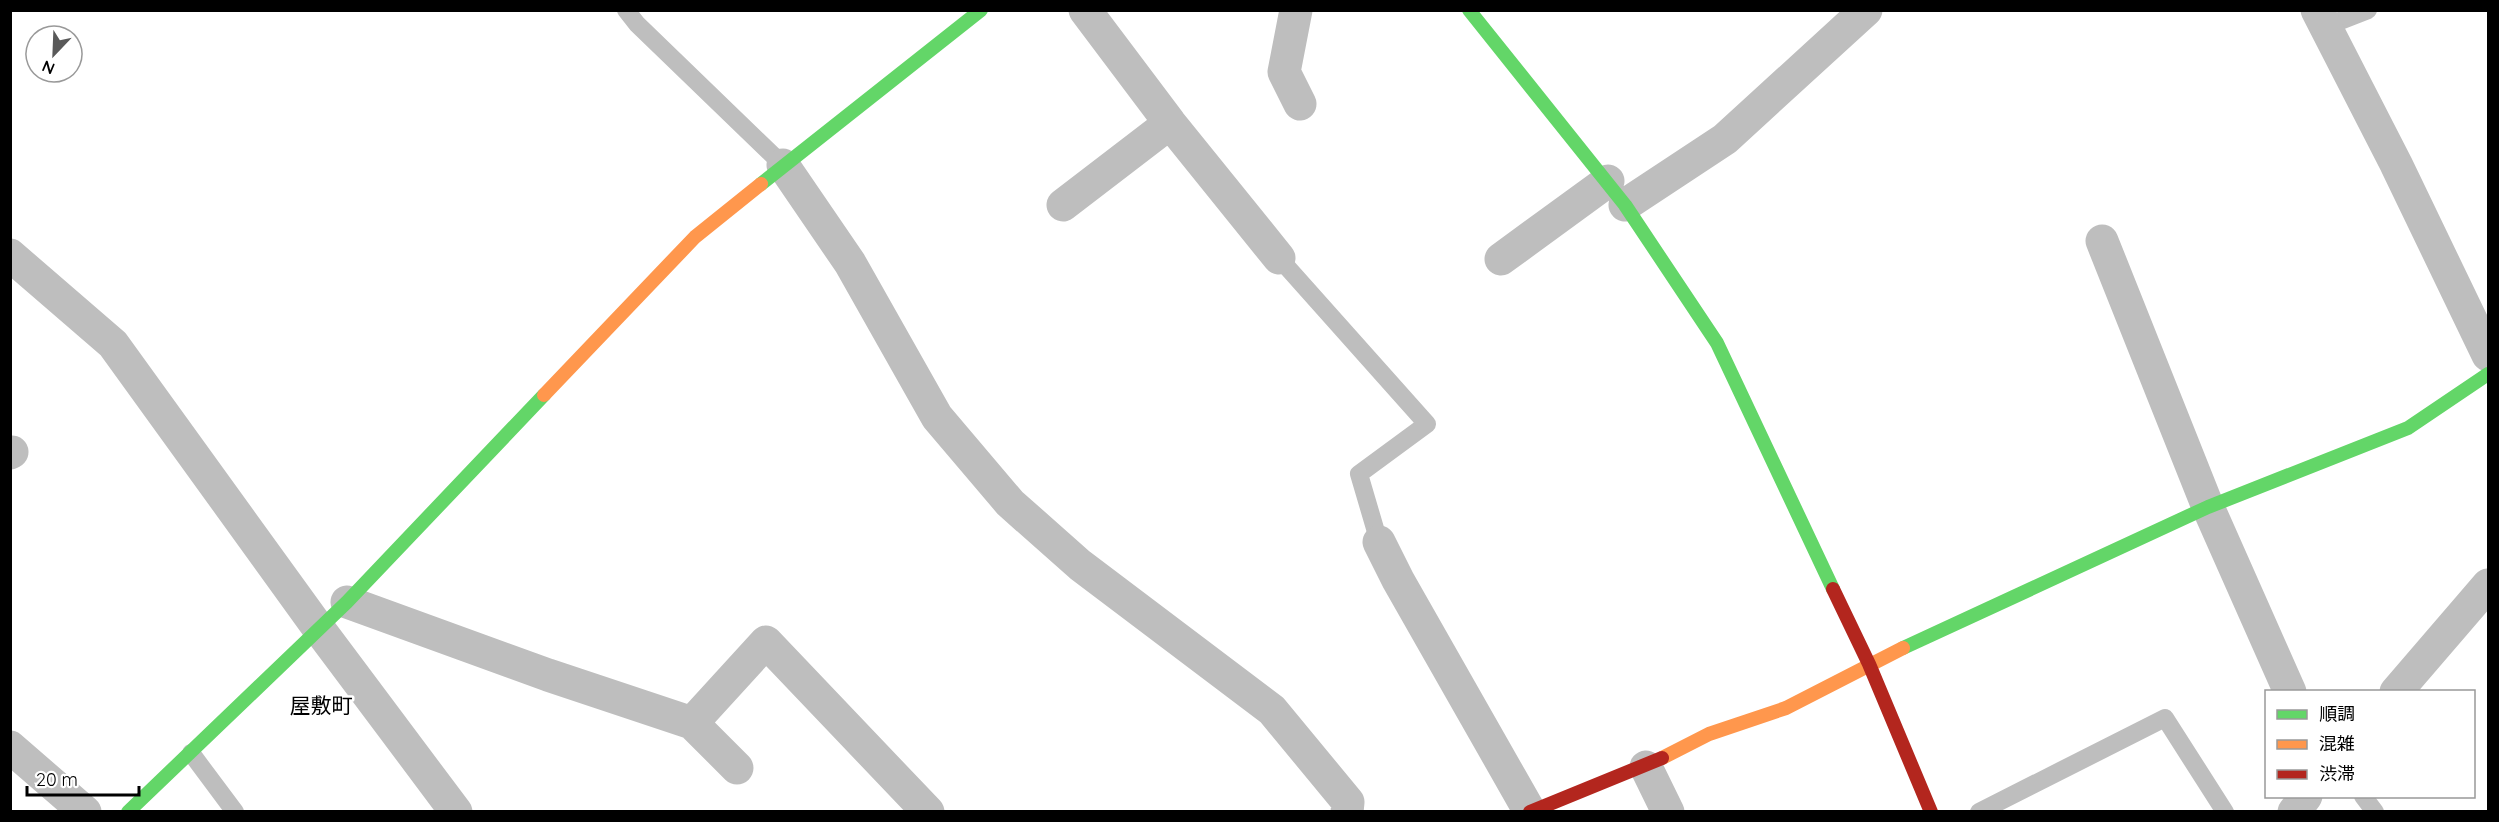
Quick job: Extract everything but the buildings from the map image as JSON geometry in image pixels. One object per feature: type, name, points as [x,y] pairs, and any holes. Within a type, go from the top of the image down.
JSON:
[{"type":"street","points":[[128,812],[347,602],[695,237],[981,10]]},
{"type":"street","points":[[1085,10],[1170,123],[1279,258]]},
{"type":"street","points":[[1296,10],[1284,72],[1300,104]]},
{"type":"street","points":[[1469,10],[1617,193],[1717,343],[1869,664],[1931,812]]},
{"type":"street","points":[[1501,259],[1617,193],[1725,139],[1866,10]]},
{"type":"street","points":[[2322,18],[2488,355]]},
{"type":"street","points":[[1063,205],[1170,123]]},
{"type":"street","points":[[783,165],[850,263],[937,417],[1010,503],[1080,566],[1272,710],[1348,802],[1347,812]]},
{"type":"street","points":[[2102,241],[2208,507],[2289,690]]},
{"type":"street","points":[[10,255],[112,344],[319,629],[456,812]]},
{"type":"street","points":[[1380,542],[1398,580],[1530,812],[1646,767],[1710,734],[1786,708],[1869,664],[2208,507],[2408,428],[2488,374]]},
{"type":"street","points":[[2398,690],[2488,585]]},
{"type":"street","points":[[347,602],[548,675],[692,723],[737,768]]},
{"type":"street","points":[[692,723],[766,642],[928,812]]},
{"type":"street","points":[[10,747],[85,812]]},
{"type":"street","points":[[1646,767],[1668,812]]},
{"type":"street","points":[[2294,812],[2304,798]]},
{"type":"lane","points":[[626,10],[637,24],[783,165]]},
{"type":"lane","points":[[2322,18],[2368,10]]},
{"type":"lane","points":[[1279,258],[1427,424],[1359,474],[1380,542]]},
{"type":"lane","points":[[1979,812],[2165,718],[2225,812]]},
{"type":"lane","points":[[191,753],[235,812]]},
{"type":"lane","points":[[2364,798],[2375,812]]},
{"type":"traffic: fast","points":[[761,184],[981,10]]},
{"type":"traffic: fast","points":[[1469,10],[1625,205],[1717,343],[1833,589]]},
{"type":"traffic: fast","points":[[1903,648],[2208,507],[2408,428],[2488,374]]},
{"type":"traffic: fast","points":[[128,812],[347,602],[544,395]]},
{"type":"traffic: slow","points":[[544,395],[695,237],[761,184]]},
{"type":"traffic: slow","points":[[1662,758],[1709,734],[1786,708],[1903,648]]},
{"type":"traffic: jam","points":[[1833,589],[1869,664],[1931,812]]},
{"type":"traffic: jam","points":[[1530,812],[1662,758]]},
{"type":"district","name":"屋敷町","points":[[321,705]]}]
